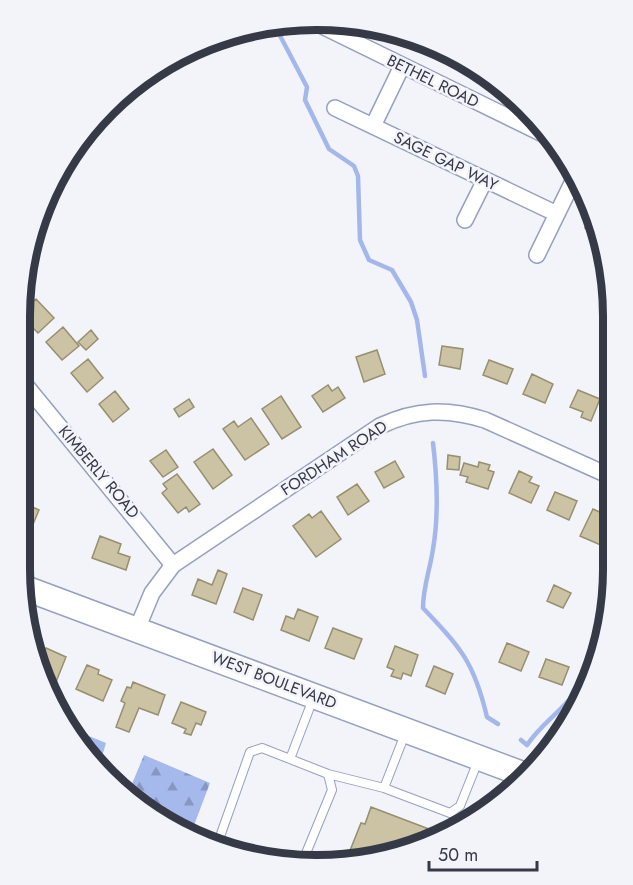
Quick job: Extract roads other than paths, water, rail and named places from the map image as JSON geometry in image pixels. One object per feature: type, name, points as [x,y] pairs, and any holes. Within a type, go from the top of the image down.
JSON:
[{"type":"main road","name":"WEST BOULEVARD","points":[[31,590],[518,772]]},
{"type":"street","name":"BETHEL ROAD","points":[[344,31],[402,66],[533,129]]},
{"type":"street","points":[[373,126],[402,66]]},
{"type":"street","name":"SAGE GAP WAY","points":[[335,108],[557,214]]},
{"type":"street","points":[[465,220],[485,180]]},
{"type":"street","points":[[537,255],[571,185]]},
{"type":"street","name":"KIMBERLY ROAD","points":[[30,391],[173,565]]},
{"type":"street","name":"FORDHAM ROAD","points":[[137,629],[152,593],[173,565],[380,426],[418,412],[448,411],[485,420],[603,473]]},
{"type":"lane","points":[[290,759],[314,695]]},
{"type":"lane","points":[[384,788],[406,730]]},
{"type":"lane","points":[[219,838],[250,752],[262,748],[328,774],[384,788],[450,813],[460,806],[479,757]]},
{"type":"lane","points":[[306,854],[332,790],[328,774]]},
{"type":"waterway","points":[[278,32],[307,87],[305,100],[329,149],[354,166],[358,176],[360,240],[369,260],[392,270],[411,302],[417,320],[425,376]]},
{"type":"waterway","points":[[433,443],[437,509],[435,536],[423,608],[457,646],[477,682],[487,717],[498,724]]},
{"type":"waterway","points":[[521,740],[527,745],[569,700],[576,688]]}]
